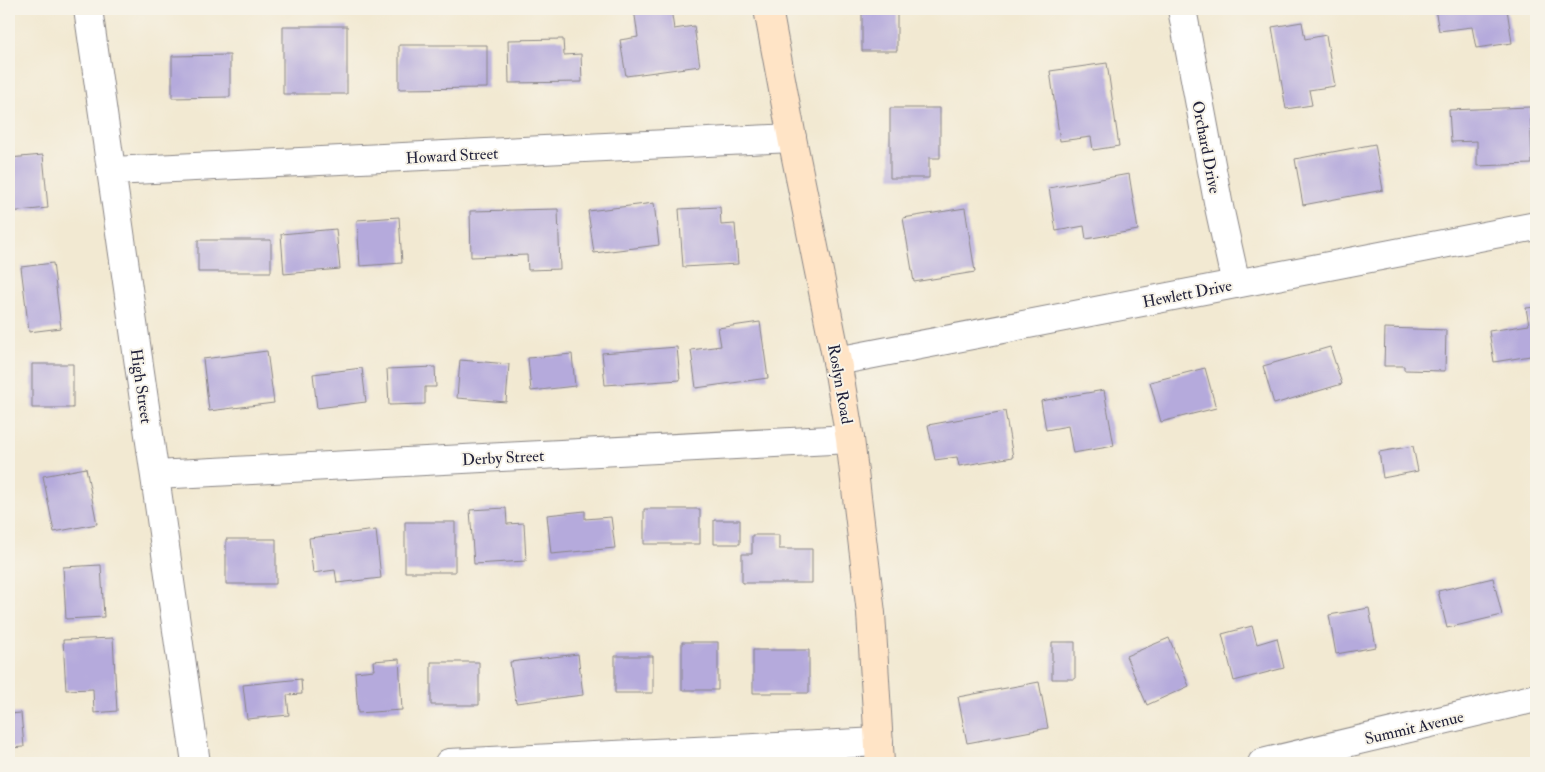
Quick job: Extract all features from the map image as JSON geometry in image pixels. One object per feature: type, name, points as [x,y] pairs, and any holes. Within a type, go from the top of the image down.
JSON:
[{"type":"main road","name":"Roslyn Road","points":[[768,9],[792,138],[838,361],[850,439],[871,613],[880,753]]},
{"type":"street","name":"High Street","points":[[88,9],[196,763]]},
{"type":"street","name":"Orchard Drive","points":[[1182,9],[1218,206],[1236,284]]},
{"type":"street","name":"Howard Street","points":[[112,172],[792,138]]},
{"type":"street","name":"Hewlett Drive","points":[[838,361],[1536,226]]},
{"type":"street","name":"Derby Street","points":[[155,475],[850,439]]},
{"type":"street","name":"Summit Avenue","points":[[1262,763],[1536,698]]},
{"type":"street","points":[[449,763],[880,753]]},
{"type":"building","points":[[634,9],[671,9],[674,29],[694,26],[700,66],[626,76],[620,40],[638,37]]},
{"type":"building","points":[[862,9],[897,9],[897,51],[862,51]]},
{"type":"building","points":[[1435,9],[1507,9],[1512,43],[1476,48],[1472,27],[1439,31]]},
{"type":"building","points":[[1302,22],[1305,39],[1326,35],[1335,86],[1309,90],[1312,105],[1286,109],[1272,27]]},
{"type":"building","points":[[283,26],[347,26],[347,94],[283,94]]},
{"type":"building","points":[[563,39],[564,55],[581,54],[582,82],[509,83],[508,40]]},
{"type":"building","points":[[399,45],[487,45],[487,88],[399,89]]},
{"type":"building","points":[[230,55],[230,97],[172,98],[172,56]]},
{"type":"building","points":[[1107,63],[1119,146],[1093,150],[1091,137],[1060,141],[1050,71]]},
{"type":"building","points":[[1530,107],[1532,164],[1477,166],[1477,141],[1451,142],[1449,110]]},
{"type":"building","points":[[890,108],[940,108],[940,158],[929,158],[929,178],[890,178]]},
{"type":"building","points":[[1375,144],[1383,190],[1303,205],[1295,159]]},
{"type":"building","points":[[43,155],[48,208],[9,212],[9,158]]},
{"type":"building","points":[[1129,174],[1138,230],[1086,239],[1084,226],[1056,231],[1049,188]]},
{"type":"building","points":[[654,203],[659,245],[594,253],[588,211]]},
{"type":"building","points":[[720,207],[721,225],[735,224],[738,264],[683,267],[679,209]]},
{"type":"building","points":[[965,208],[975,272],[914,282],[903,218]]},
{"type":"building","points":[[558,209],[560,269],[528,270],[527,255],[471,257],[470,211]]},
{"type":"building","points":[[399,217],[402,263],[360,266],[357,220]]},
{"type":"building","points":[[336,229],[340,269],[284,274],[281,234]]},
{"type":"building","points":[[198,240],[271,240],[271,272],[198,272]]},
{"type":"building","points":[[53,263],[61,328],[29,332],[21,267]]},
{"type":"building","points":[[1536,307],[1536,355],[1494,362],[1489,331],[1529,325],[1526,308]]},
{"type":"building","points":[[760,322],[768,378],[696,388],[691,350],[721,346],[718,328]]},
{"type":"building","points":[[1385,328],[1446,330],[1445,371],[1404,370],[1404,366],[1384,366]]},
{"type":"building","points":[[677,347],[680,380],[605,385],[602,353]]},
{"type":"building","points":[[1330,347],[1342,384],[1274,404],[1263,366]]},
{"type":"building","points":[[267,351],[274,403],[209,411],[203,359]]},
{"type":"building","points":[[572,354],[575,386],[531,391],[528,358]]},
{"type":"building","points":[[460,360],[509,364],[506,402],[457,398]]},
{"type":"building","points":[[32,364],[73,364],[73,408],[32,408]]},
{"type":"building","points":[[435,367],[436,387],[425,387],[425,404],[389,405],[387,369]]},
{"type":"building","points":[[362,368],[366,402],[317,408],[313,374]]},
{"type":"building","points":[[1205,368],[1216,408],[1161,422],[1150,382]]},
{"type":"building","points":[[1104,390],[1114,446],[1073,453],[1068,426],[1046,430],[1041,401]]},
{"type":"building","points":[[1005,411],[1013,457],[959,466],[957,457],[935,460],[928,425]]},
{"type":"building","points":[[1413,446],[1418,471],[1383,478],[1379,452]]},
{"type":"building","points":[[86,468],[97,524],[54,532],[43,476]]},
{"type":"building","points":[[506,508],[507,524],[524,523],[526,561],[474,564],[470,510]]},
{"type":"building","points":[[644,509],[700,509],[700,544],[644,544]]},
{"type":"building","points":[[585,511],[585,519],[611,517],[615,548],[551,554],[547,515]]},
{"type":"building","points":[[714,520],[740,520],[740,544],[714,544]]},
{"type":"building","points":[[405,522],[455,522],[455,572],[405,572]]},
{"type":"building","points":[[376,530],[381,578],[337,583],[335,570],[313,573],[309,538]]},
{"type":"building","points":[[752,535],[779,535],[779,549],[812,549],[812,583],[742,583],[742,554],[752,554]]},
{"type":"building","points":[[226,539],[276,539],[276,584],[226,584]]},
{"type":"building","points":[[101,565],[104,617],[66,619],[63,567]]},
{"type":"building","points":[[1493,578],[1502,615],[1447,628],[1438,591]]},
{"type":"building","points":[[1369,608],[1376,647],[1336,654],[1329,615]]},
{"type":"building","points":[[1252,626],[1257,644],[1277,638],[1284,668],[1234,681],[1222,634]]},
{"type":"building","points":[[113,638],[117,711],[94,713],[93,689],[66,690],[63,640]]},
{"type":"building","points":[[1169,638],[1189,686],[1147,705],[1126,656]]},
{"type":"building","points":[[682,642],[718,642],[718,690],[682,690]]},
{"type":"building","points":[[1052,642],[1075,642],[1075,679],[1052,679]]},
{"type":"building","points":[[753,650],[809,650],[809,693],[753,693]]},
{"type":"building","points":[[578,654],[583,695],[516,703],[510,662]]},
{"type":"building","points":[[615,656],[653,656],[653,693],[615,693]]},
{"type":"building","points":[[399,659],[402,710],[358,713],[355,672],[374,670],[373,661]]},
{"type":"building","points":[[431,662],[479,662],[479,705],[431,705]]},
{"type":"building","points":[[301,679],[302,694],[287,695],[289,715],[247,719],[243,685]]},
{"type":"building","points":[[1039,682],[1048,728],[967,743],[958,697]]},
{"type":"building","points":[[21,713],[24,747],[9,748],[9,714]]}]
